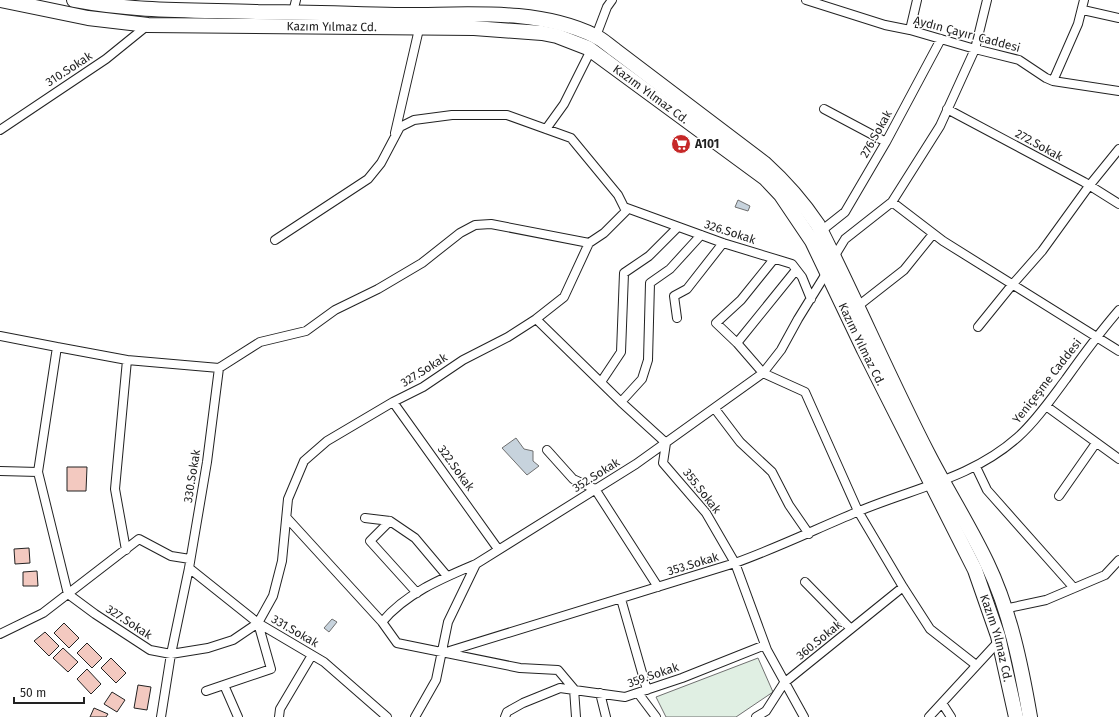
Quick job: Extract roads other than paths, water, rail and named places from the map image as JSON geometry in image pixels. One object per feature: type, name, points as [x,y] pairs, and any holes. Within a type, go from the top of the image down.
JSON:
[{"type":"highway","name":"Kazım Yılmaz Cd.","points":[[2,0],[88,18],[148,24],[279,25],[419,29],[474,28],[542,33],[563,38],[591,50],[765,178],[781,195],[801,222],[937,483],[975,570],[999,641],[1016,717]]},
{"type":"highway","name":"Kazım Yılmaz Cd.","points":[[74,0],[143,10],[295,6],[498,15],[554,21],[596,36],[764,163],[806,206],[821,232],[858,306],[928,455],[937,483],[988,564],[1004,609],[1022,671],[1030,717]]},
{"type":"street","points":[[596,36],[607,7],[612,0]]},
{"type":"street","name":"Aydın Çayırı Caddesi","points":[[806,0],[885,26],[910,30],[1019,60],[1053,81],[1119,91]]},
{"type":"street","points":[[910,30],[918,0]]},
{"type":"street","points":[[834,257],[844,239],[892,202],[940,126],[975,49],[987,0]]},
{"type":"street","points":[[1053,81],[1083,10],[1084,0]]},
{"type":"street","points":[[1083,10],[1119,18]]},
{"type":"street","name":"310.Sokak","points":[[0,130],[106,59],[148,24]]},
{"type":"street","points":[[392,144],[419,29]]},
{"type":"street","name":"276.Sokak","points":[[821,232],[845,212],[886,142],[941,39]]},
{"type":"street","points":[[546,129],[564,104],[591,50]]},
{"type":"street","points":[[824,109],[886,142]]},
{"type":"street","name":"272.Sokak","points":[[947,109],[1089,186],[1119,204]]},
{"type":"street","points":[[0,336],[127,360],[219,368],[260,342],[306,331],[334,310],[378,289],[422,263],[460,233],[475,225],[491,224],[589,243],[604,233],[626,211],[618,195],[571,138],[507,116],[452,115],[414,120],[400,127],[381,163],[368,179],[275,240]]},
{"type":"street","points":[[978,327],[1042,251],[1089,186],[1119,149]]},
{"type":"street","points":[[892,202],[933,234],[1119,351]]},
{"type":"street","name":"326.Sokak","points":[[624,207],[723,243],[792,264],[802,277],[811,299]]},
{"type":"street","points":[[601,382],[621,352],[624,273],[649,256],[678,226]]},
{"type":"street","points":[[858,306],[904,270],[933,234]]},
{"type":"street","points":[[621,402],[642,379],[648,360],[650,283],[670,269],[701,235]]},
{"type":"street","name":"327.Sokak","points":[[68,594],[131,639],[150,650],[171,654],[208,648],[233,640],[258,623],[273,596],[282,561],[288,499],[304,461],[328,441],[393,402],[423,387],[463,360],[508,337],[536,319],[564,297],[589,243]]},
{"type":"street","points":[[677,318],[674,296],[687,289],[723,243]]},
{"type":"street","points":[[774,259],[742,300],[716,323],[737,343],[763,373],[805,392],[858,511],[903,587],[930,629],[976,665]]},
{"type":"street","points":[[737,343],[796,270]]},
{"type":"street","name":"352.Sokak","points":[[415,717],[436,680],[443,653],[448,622],[476,564],[666,443],[763,373],[781,350],[827,272]]},
{"type":"street","name":"Yeniçeşme Caddesi","points":[[937,483],[976,467],[1018,437],[1046,406],[1097,336],[1119,310]]},
{"type":"street","points":[[536,319],[621,402],[666,443]]},
{"type":"street","points":[[57,347],[38,472],[68,594]]},
{"type":"street","points":[[126,550],[115,489],[127,360]]},
{"type":"street","name":"330.Sokak","points":[[161,717],[171,654],[189,568],[207,462],[219,368]]},
{"type":"street","name":"322.Sokak","points":[[393,402],[498,549]]},
{"type":"street","points":[[1046,406],[1119,459]]},
{"type":"street","points":[[715,409],[740,442],[772,472],[790,505],[809,534]]},
{"type":"street","name":"355.Sokak","points":[[666,443],[663,463],[706,513],[735,563],[765,645],[784,683],[804,717]]},
{"type":"street","points":[[1059,496],[1096,443]]},
{"type":"street","points":[[547,450],[573,479],[595,489],[658,587]]},
{"type":"street","points":[[976,467],[987,490],[1074,588]]},
{"type":"street","points":[[0,471],[38,472]]},
{"type":"street","name":"353.Sokak","points":[[443,653],[735,563],[809,534],[858,511],[937,483]]},
{"type":"street","points":[[287,518],[382,622],[397,643],[520,668],[558,670],[574,689],[576,717]]},
{"type":"street","points":[[365,518],[390,521],[415,538],[447,576]]},
{"type":"street","points":[[390,521],[370,541],[417,593]]},
{"type":"street","points":[[0,634],[43,613],[139,539],[171,556],[190,559]]},
{"type":"street","points":[[1004,609],[1046,600],[1105,575],[1119,560]]},
{"type":"street","points":[[382,622],[390,613],[431,583],[476,564]]},
{"type":"street","name":"331.Sokak","points":[[189,568],[258,623],[324,662],[387,717]]},
{"type":"street","points":[[805,582],[852,628]]},
{"type":"street","name":"360.Sokak","points":[[756,717],[766,711],[784,683],[903,587]]},
{"type":"street","points":[[621,599],[647,690]]},
{"type":"street","points":[[206,691],[271,669],[258,623]]},
{"type":"street","points":[[929,717],[999,641]]},
{"type":"street","name":"359.Sokak","points":[[505,717],[507,712],[523,703],[560,688],[625,697],[765,645]]},
{"type":"street","points":[[279,717],[280,709],[312,655]]},
{"type":"street","points":[[224,685],[238,717]]},
{"type":"street","points":[[600,693],[606,717]]},
{"type":"street","points":[[638,693],[656,717]]},
{"type":"street","points":[[942,703],[951,717]]},
{"type":"place","name":"A101","points":[[681,144]]}]
